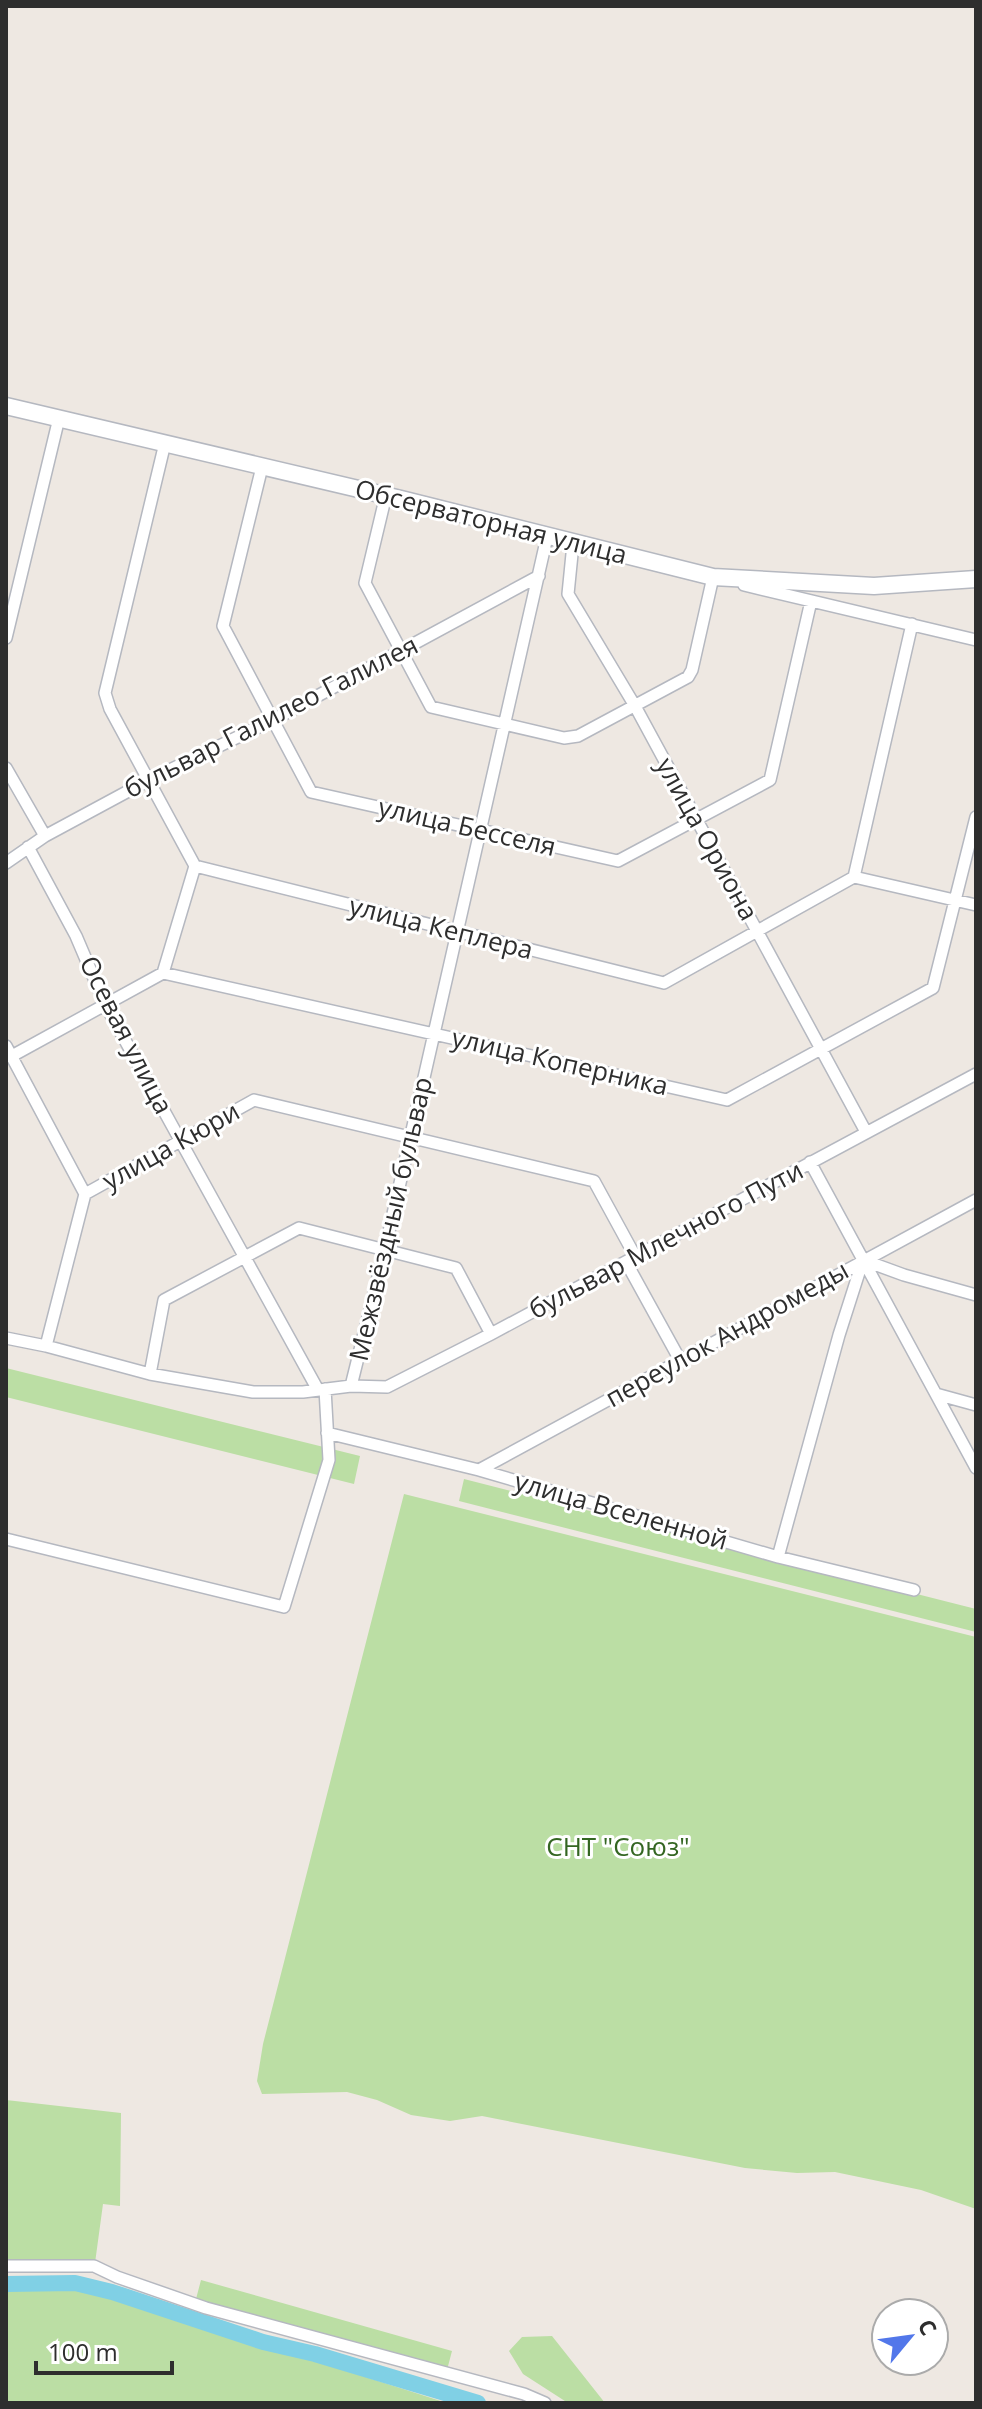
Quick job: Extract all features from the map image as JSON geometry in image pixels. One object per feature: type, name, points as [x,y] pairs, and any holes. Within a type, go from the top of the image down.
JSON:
[{"type":"main road","name":"Обсерваторная улица","points":[[6,406],[386,495],[713,577]]},
{"type":"main road","points":[[713,577],[874,586],[976,579]]},
{"type":"street","points":[[6,638],[59,418]]},
{"type":"street","points":[[46,1346],[85,1194],[8,1051],[163,973],[195,866],[147,781],[105,693],[165,443]]},
{"type":"street","name":"улица Бесселя","points":[[262,467],[223,626],[311,792],[618,861],[770,780],[811,601]]},
{"type":"street","points":[[386,495],[365,583],[431,707],[564,738],[578,736],[682,681],[692,670],[713,577]]},
{"type":"street","name":"Межзвёздный бульвар","points":[[351,1386],[411,1137],[547,537]]},
{"type":"street","name":"улица Ориона","points":[[573,544],[568,594],[635,706],[866,1132]]},
{"type":"street","name":"бульвар Галилео Галилея","points":[[6,863],[45,836],[147,781],[273,720],[539,576]]},
{"type":"street","name":"Обсерваторная улица","points":[[713,577],[976,640]]},
{"type":"street","points":[[912,624],[854,877],[976,905]]},
{"type":"street","points":[[6,768],[45,836]]},
{"type":"street","name":"улица Коперника","points":[[163,973],[727,1100],[933,988],[976,817]]},
{"type":"street","name":"Осевая улица","points":[[28,847],[76,936],[105,1004],[243,1257],[322,1390]]},
{"type":"street","name":"улица Кеплера","points":[[195,866],[664,983],[854,877]]},
{"type":"street","name":"бульвар Млечного Пути","points":[[351,1386],[387,1387],[976,1074]]},
{"type":"street","name":"улица Кюри","points":[[85,1194],[254,1100],[594,1181],[680,1360]]},
{"type":"street","points":[[810,1162],[976,1468]]},
{"type":"street","name":"переулок Андромеды","points":[[479,1470],[976,1200]]},
{"type":"street","points":[[150,1374],[164,1300],[299,1228],[456,1268],[491,1334]]},
{"type":"street","points":[[863,1260],[976,1295]]},
{"type":"street","points":[[778,1557],[839,1335],[863,1260]]},
{"type":"street","points":[[6,1338],[150,1374],[253,1392],[351,1386]]},
{"type":"street","points":[[6,1539],[284,1607],[329,1460],[322,1390]]},
{"type":"street","points":[[936,1394],[976,1405]]},
{"type":"street","name":"улица Вселенной","points":[[327,1433],[479,1470],[778,1557],[914,1590]]},
{"type":"street","points":[[6,2266],[94,2266],[206,2308],[524,2394],[545,2403]]},
{"type":"green space","points":[[6,1368],[360,1456],[354,1484],[6,1397]]},
{"type":"green space","points":[[464,1479],[976,1609],[976,1632],[459,1501]]},
{"type":"green space","name":"СНТ \"Союз\"","points":[[404,1494],[976,1637],[976,2209],[921,2190],[835,2172],[797,2173],[745,2168],[482,2116],[450,2121],[411,2115],[377,2100],[347,2092],[262,2094],[257,2081],[263,2044]]},
{"type":"green space","points":[[6,2100],[121,2113],[120,2206],[103,2204],[95,2263],[72,2260],[6,2261]]},
{"type":"green space","points":[[201,2280],[452,2351],[447,2370],[196,2299]]},
{"type":"green space","points":[[6,2287],[74,2289],[112,2296],[447,2403],[6,2403]]},
{"type":"green space","points":[[552,2336],[605,2403],[568,2403],[523,2374],[509,2351],[522,2337]]},
{"type":"waterway","points":[[6,2284],[75,2283],[112,2292],[263,2342],[315,2354],[478,2403]]}]
